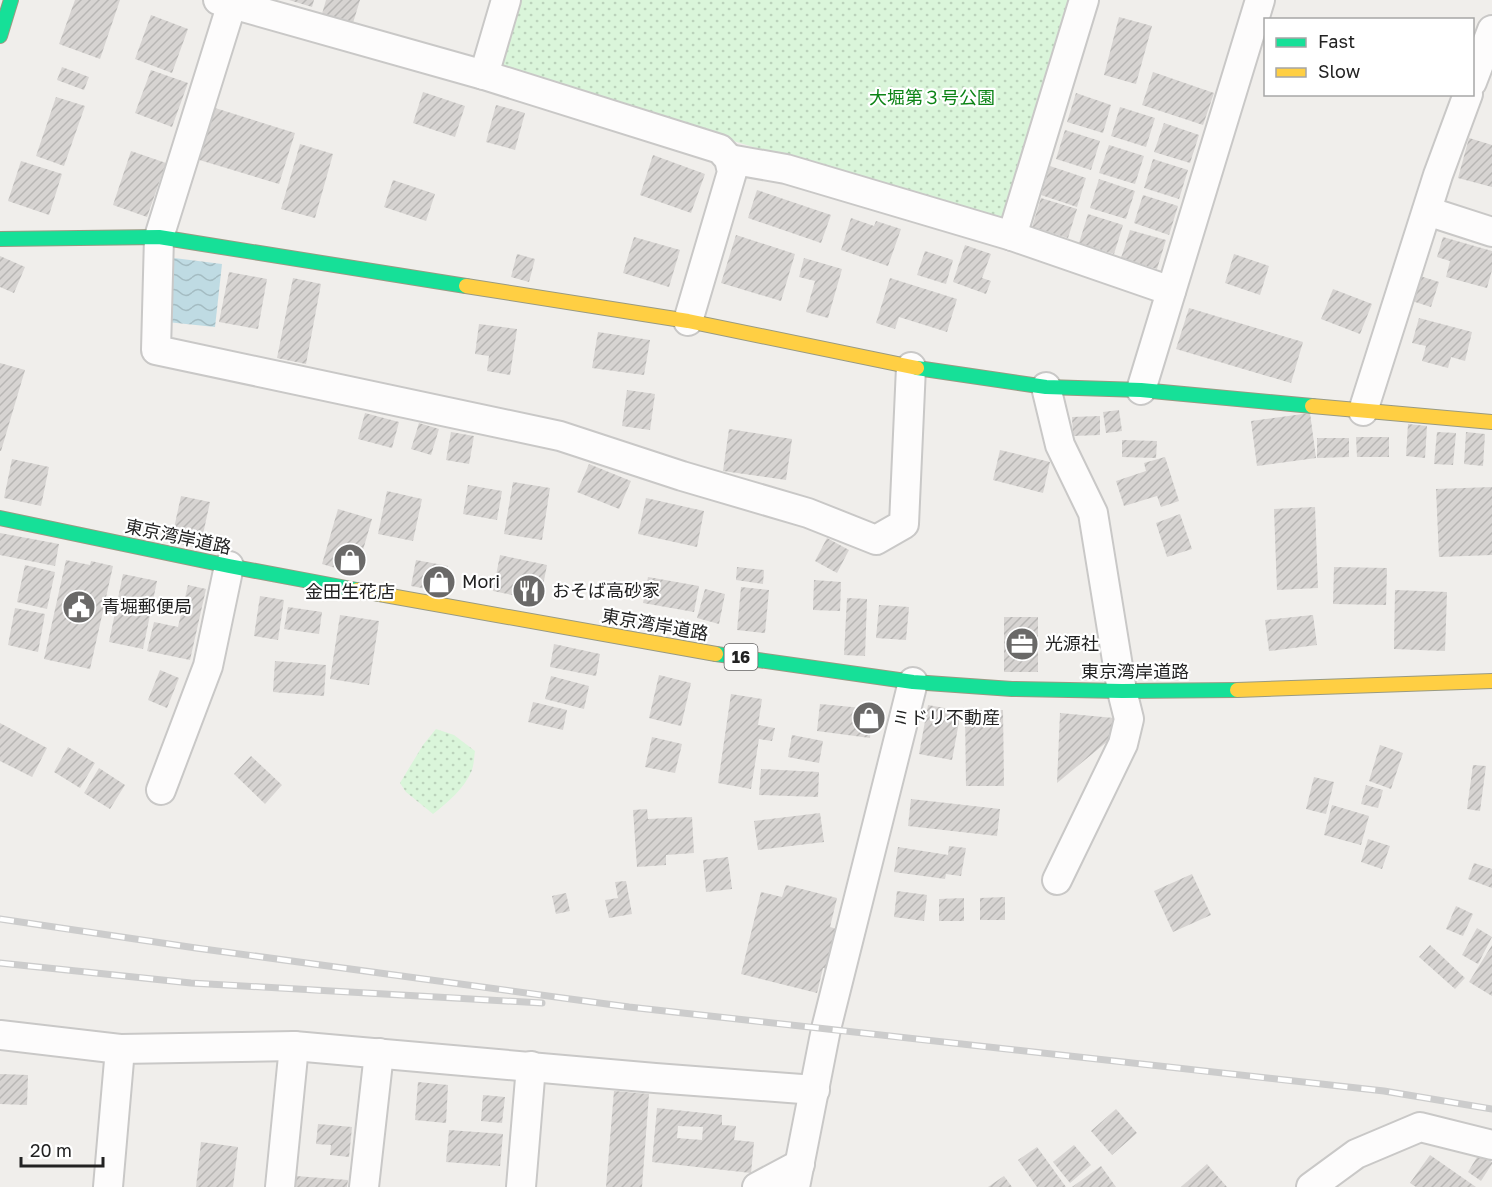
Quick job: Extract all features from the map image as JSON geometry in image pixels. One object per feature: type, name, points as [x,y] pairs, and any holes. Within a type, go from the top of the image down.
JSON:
[{"type":"main road","points":[[0,36],[11,0]]},
{"type":"main road","points":[[0,239],[159,237],[688,321],[911,367],[1046,387],[1141,390],[1492,422]]},
{"type":"main road","name":"東京湾岸道路","points":[[0,518],[229,566],[459,609],[685,649],[913,682],[1012,689],[1122,691],[1271,689],[1492,681]]},
{"type":"street","points":[[484,75],[506,0]]},
{"type":"street","points":[[1012,236],[1084,0]]},
{"type":"street","points":[[1141,390],[1260,0]]},
{"type":"street","points":[[688,321],[732,172],[729,159],[720,149],[484,75],[228,1],[159,237],[156,350],[560,436],[682,476],[808,513],[876,540],[904,524],[911,367]]},
{"type":"street","points":[[1474,79],[1492,30]]},
{"type":"street","points":[[1362,411],[1438,175],[1467,96]]},
{"type":"street","points":[[729,159],[786,169],[1012,236],[1171,291]]},
{"type":"street","points":[[1427,211],[1492,232]]},
{"type":"street","points":[[1046,387],[1060,445],[1093,513],[1122,691],[1129,719],[1123,744],[1057,880]]},
{"type":"street","points":[[161,790],[208,666],[229,566]]},
{"type":"street","points":[[757,1187],[798,1175],[826,1029],[913,682]]},
{"type":"street","points":[[0,1035],[120,1049],[294,1046],[815,1090]]},
{"type":"street","points":[[280,1187],[294,1046]]},
{"type":"street","points":[[108,1187],[120,1049]]},
{"type":"street","points":[[364,1187],[379,1053]]},
{"type":"street","points":[[520,1187],[531,1066]]},
{"type":"street","points":[[1311,1187],[1356,1154],[1420,1126],[1492,1145]]},
{"type":"green space","name":"大堀第３号公園","points":[[517,0],[1068,0],[1001,219],[994,220],[502,71],[497,61]]},
{"type":"green space","points":[[436,729],[454,735],[475,751],[472,770],[465,783],[433,814],[406,792],[400,783],[423,745]]},
{"type":"water","points":[[174,258],[222,264],[215,327],[167,322]]},
{"type":"building","points":[[75,0],[120,0],[100,59],[59,44]]},
{"type":"building","points":[[289,0],[314,0],[312,7]]},
{"type":"building","points":[[326,0],[360,0],[353,23],[322,14]]},
{"type":"building","points":[[151,15],[188,29],[172,73],[135,59]]},
{"type":"building","points":[[1119,17],[1152,26],[1136,84],[1104,75]]},
{"type":"building","points":[[62,67],[89,77],[84,90],[57,80]]},
{"type":"building","points":[[151,70],[188,83],[172,127],[135,113]]},
{"type":"building","points":[[1153,72],[1214,93],[1203,125],[1142,105]]},
{"type":"building","points":[[423,92],[465,106],[455,137],[413,123]]},
{"type":"building","points":[[1076,93],[1111,105],[1103,133],[1067,122]]},
{"type":"building","points":[[56,97],[85,106],[64,166],[36,156]]},
{"type":"building","points":[[496,105],[525,113],[515,150],[486,142]]},
{"type":"building","points":[[212,107],[295,133],[279,184],[196,159]]},
{"type":"building","points":[[1120,107],[1155,118],[1146,147],[1111,136]]},
{"type":"building","points":[[1164,123],[1199,135],[1190,163],[1154,152]]},
{"type":"building","points":[[1065,130],[1100,141],[1091,170],[1056,159]]},
{"type":"building","points":[[1469,138],[1492,145],[1492,187],[1458,178]]},
{"type":"building","points":[[300,144],[333,154],[315,218],[281,209]]},
{"type":"building","points":[[1109,145],[1144,156],[1135,184],[1099,173]]},
{"type":"building","points":[[131,151],[166,163],[147,217],[113,205]]},
{"type":"building","points":[[653,155],[705,174],[691,213],[640,195]]},
{"type":"building","points":[[1153,159],[1188,170],[1179,199],[1144,188]]},
{"type":"building","points":[[21,161],[62,174],[49,215],[8,201]]},
{"type":"building","points":[[1050,166],[1086,178],[1077,207],[1041,195]]},
{"type":"building","points":[[1099,179],[1135,191],[1126,219],[1090,208]]},
{"type":"building","points":[[393,180],[435,194],[426,221],[384,207]]},
{"type":"building","points":[[757,190],[831,215],[821,243],[748,218]]},
{"type":"building","points":[[1143,195],[1178,206],[1169,235],[1134,223]]},
{"type":"building","points":[[1041,198],[1077,209],[1068,238],[1032,227]]},
{"type":"building","points":[[1088,214],[1123,225],[1114,254],[1079,243]]},
{"type":"building","points":[[851,218],[874,226],[876,221],[901,229],[888,266],[841,250]]},
{"type":"building","points":[[1130,230],[1166,240],[1157,269],[1121,258]]},
{"type":"building","points":[[736,235],[795,254],[781,301],[721,283]]},
{"type":"building","points":[[634,237],[680,250],[669,287],[623,273]]},
{"type":"building","points":[[1443,237],[1492,251],[1492,270],[1487,288],[1446,277],[1450,261],[1437,257]]},
{"type":"building","points":[[965,245],[991,254],[982,278],[991,281],[986,294],[953,282]]},
{"type":"building","points":[[925,251],[953,260],[946,284],[917,275]]},
{"type":"building","points":[[517,254],[535,259],[529,282],[511,277]]},
{"type":"building","points":[[1234,254],[1269,266],[1260,295],[1225,283]]},
{"type":"building","points":[[0,256],[25,267],[14,293],[0,287]]},
{"type":"building","points":[[804,258],[842,269],[828,318],[806,312],[815,281],[799,277]]},
{"type":"building","points":[[229,272],[267,279],[258,329],[219,322]]},
{"type":"building","points":[[1420,276],[1439,282],[1431,307],[1412,301]]},
{"type":"building","points":[[293,278],[321,284],[306,364],[277,358]]},
{"type":"building","points":[[890,278],[957,299],[947,332],[899,317],[895,329],[876,323]]},
{"type":"building","points":[[1333,289],[1372,304],[1360,334],[1321,319]]},
{"type":"building","points":[[1189,308],[1303,342],[1291,383],[1176,349]]},
{"type":"building","points":[[1419,318],[1472,332],[1465,361],[1451,357],[1448,368],[1422,361],[1426,346],[1412,343]]},
{"type":"building","points":[[479,324],[517,329],[510,375],[487,371],[489,356],[475,354]]},
{"type":"building","points":[[598,332],[650,340],[644,375],[592,368]]},
{"type":"building","points":[[0,363],[25,370],[1,451],[0,451]]},
{"type":"building","points":[[627,390],[655,394],[650,430],[622,426]]},
{"type":"building","points":[[1119,410],[1122,431],[1106,433],[1103,412]]},
{"type":"building","points":[[365,413],[399,422],[392,448],[358,439]]},
{"type":"building","points":[[1310,413],[1316,458],[1257,466],[1251,421]]},
{"type":"building","points":[[1100,416],[1100,435],[1073,436],[1072,417]]},
{"type":"building","points":[[419,423],[439,429],[431,455],[411,449]]},
{"type":"building","points":[[1408,424],[1427,426],[1425,458],[1406,456]]},
{"type":"building","points":[[729,429],[792,439],[786,480],[723,471]]},
{"type":"building","points":[[451,432],[474,436],[469,464],[446,460]]},
{"type":"building","points":[[1437,432],[1456,433],[1453,465],[1434,464]]},
{"type":"building","points":[[1466,432],[1485,434],[1483,466],[1464,464]]},
{"type":"building","points":[[1356,437],[1389,437],[1389,457],[1357,457]]},
{"type":"building","points":[[1317,438],[1349,438],[1349,457],[1317,458]]},
{"type":"building","points":[[1122,440],[1157,441],[1156,458],[1122,457]]},
{"type":"building","points":[[1000,450],[1050,462],[1043,493],[993,480]]},
{"type":"building","points":[[1165,457],[1179,501],[1161,507],[1157,496],[1124,506],[1116,481],[1146,471],[1144,463]]},
{"type":"building","points":[[12,459],[49,467],[41,506],[4,498]]},
{"type":"building","points":[[589,464],[631,481],[619,509],[577,492]]},
{"type":"building","points":[[513,482],[550,488],[542,540],[504,534]]},
{"type":"building","points":[[468,485],[502,491],[497,520],[463,514]]},
{"type":"building","points":[[1492,487],[1492,555],[1439,557],[1436,489]]},
{"type":"building","points":[[387,491],[422,499],[413,541],[378,534]]},
{"type":"building","points":[[181,496],[210,502],[200,548],[171,542]]},
{"type":"building","points":[[646,498],[704,511],[697,547],[638,534]]},
{"type":"building","points":[[1315,507],[1318,588],[1277,590],[1274,509]]},
{"type":"building","points":[[338,509],[372,519],[356,574],[322,564]]},
{"type":"building","points":[[1180,514],[1192,549],[1167,557],[1156,523]]},
{"type":"building","points":[[0,533],[59,544],[55,566],[0,555]]},
{"type":"building","points":[[827,538],[849,550],[837,573],[815,561]]},
{"type":"building","points":[[500,555],[547,565],[540,601],[493,591]]},
{"type":"building","points":[[66,560],[90,565],[91,561],[113,566],[90,669],[44,659]]},
{"type":"building","points":[[416,560],[448,566],[444,592],[411,586]]},
{"type":"building","points":[[25,565],[55,572],[47,609],[17,602]]},
{"type":"building","points":[[737,567],[764,570],[763,584],[736,580]]},
{"type":"building","points":[[1334,567],[1387,568],[1386,605],[1333,604]]},
{"type":"building","points":[[123,574],[157,581],[143,649],[109,642]]},
{"type":"building","points":[[648,577],[699,586],[694,612],[643,603]]},
{"type":"building","points":[[814,580],[841,582],[840,611],[813,610]]},
{"type":"building","points":[[188,585],[206,589],[190,660],[147,651],[154,622],[178,627]]},
{"type":"building","points":[[741,587],[769,590],[765,633],[737,630]]},
{"type":"building","points":[[705,589],[725,594],[719,624],[697,618]]},
{"type":"building","points":[[1395,590],[1447,592],[1445,651],[1394,649]]},
{"type":"building","points":[[260,596],[284,600],[278,640],[254,636]]},
{"type":"building","points":[[847,598],[867,599],[865,656],[844,655]]},
{"type":"building","points":[[879,605],[909,607],[906,640],[876,638]]},
{"type":"building","points":[[288,607],[322,612],[319,634],[284,629]]},
{"type":"building","points":[[15,608],[45,614],[38,652],[8,645]]},
{"type":"building","points":[[340,615],[379,621],[369,685],[330,679]]},
{"type":"building","points":[[1313,615],[1317,645],[1269,651],[1265,620]]},
{"type":"building","points":[[1004,617],[1038,617],[1038,672],[1004,672]]},
{"type":"building","points":[[554,644],[600,654],[596,676],[550,667]]},
{"type":"building","points":[[275,661],[326,665],[324,696],[273,692]]},
{"type":"building","points":[[160,670],[179,678],[167,708],[148,700]]},
{"type":"building","points":[[659,675],[691,683],[681,726],[649,718]]},
{"type":"building","points":[[551,676],[589,686],[584,709],[545,699]]},
{"type":"building","points":[[731,694],[762,699],[758,725],[775,728],[772,741],[759,739],[751,789],[718,783]]},
{"type":"building","points":[[533,702],[567,710],[563,730],[528,722]]},
{"type":"building","points":[[820,704],[873,709],[870,738],[817,731]]},
{"type":"building","points":[[928,705],[961,711],[952,760],[919,754]]},
{"type":"building","points":[[965,710],[1003,710],[1004,786],[966,786]]},
{"type":"building","points":[[1060,713],[1114,718],[1114,736],[1057,783]]},
{"type":"building","points":[[0,723],[47,748],[32,777],[0,761]]},
{"type":"building","points":[[792,735],[823,741],[819,763],[788,757]]},
{"type":"building","points":[[652,737],[682,744],[675,773],[645,767]]},
{"type":"building","points":[[1380,745],[1403,753],[1391,789],[1369,781]]},
{"type":"building","points":[[68,747],[95,763],[80,788],[54,772]]},
{"type":"building","points":[[251,756],[282,785],[265,804],[234,774]]},
{"type":"building","points":[[1473,765],[1486,766],[1480,811],[1467,809]]},
{"type":"building","points":[[99,768],[125,785],[110,809],[84,793]]},
{"type":"building","points":[[761,769],[819,772],[818,797],[759,795]]},
{"type":"building","points":[[1314,777],[1334,782],[1326,814],[1306,809]]},
{"type":"building","points":[[1366,785],[1383,790],[1378,808],[1361,804]]},
{"type":"building","points":[[911,799],[1000,809],[997,836],[908,826]]},
{"type":"building","points":[[1332,805],[1369,816],[1361,845],[1324,835]]},
{"type":"building","points":[[647,809],[648,819],[692,817],[694,853],[666,855],[666,865],[637,867],[633,810]]},
{"type":"building","points":[[820,813],[824,842],[758,850],[754,821]]},
{"type":"building","points":[[1368,839],[1390,846],[1382,869],[1361,862]]},
{"type":"building","points":[[949,846],[966,848],[961,876],[946,874],[945,879],[894,872],[898,847],[948,855]]},
{"type":"building","points":[[728,857],[732,889],[706,892],[703,860]]},
{"type":"building","points":[[1474,863],[1492,869],[1492,888],[1468,879]]},
{"type":"building","points":[[1192,874],[1211,915],[1173,932],[1154,891]]},
{"type":"building","points":[[626,881],[632,914],[609,918],[605,900],[618,898],[615,882]]},
{"type":"building","points":[[786,885],[837,898],[830,927],[837,929],[827,969],[823,968],[817,993],[741,974],[761,892],[782,897]]},
{"type":"building","points":[[897,891],[927,895],[924,921],[894,917]]},
{"type":"building","points":[[566,893],[570,911],[556,914],[552,896]]},
{"type":"building","points":[[1005,897],[1005,920],[980,920],[980,898]]},
{"type":"building","points":[[964,898],[964,921],[939,921],[939,899]]},
{"type":"building","points":[[1456,906],[1473,914],[1463,936],[1446,929]]},
{"type":"building","points":[[1477,928],[1492,937],[1478,964],[1462,955]]},
{"type":"building","points":[[1430,945],[1465,978],[1455,989],[1419,957]]},
{"type":"building","points":[[1492,945],[1492,996],[1469,982]]},
{"type":"building","points":[[0,1074],[28,1075],[27,1105],[0,1104]]},
{"type":"building","points":[[418,1082],[448,1085],[446,1123],[415,1120]]},
{"type":"building","points":[[614,1091],[649,1094],[642,1187],[606,1187]]},
{"type":"building","points":[[483,1095],[505,1097],[502,1123],[481,1121]]},
{"type":"building","points":[[657,1108],[722,1115],[722,1125],[736,1126],[734,1140],[754,1142],[751,1173],[652,1162]],"holes":[[[678,1126],[703,1127],[702,1140],[677,1138]]]},
{"type":"building","points":[[1116,1109],[1137,1133],[1112,1155],[1091,1131]]},
{"type":"building","points":[[318,1124],[352,1127],[349,1157],[330,1155],[331,1145],[316,1144]]},
{"type":"building","points":[[449,1130],[503,1134],[500,1166],[446,1162]]},
{"type":"building","points":[[201,1142],[238,1147],[233,1187],[196,1187]]},
{"type":"building","points":[[1074,1145],[1091,1165],[1070,1183],[1053,1162]]},
{"type":"building","points":[[1037,1147],[1066,1187],[1037,1187],[1018,1160]]},
{"type":"building","points":[[1479,1154],[1492,1162],[1481,1181],[1468,1172]]},
{"type":"building","points":[[1430,1155],[1476,1187],[1416,1187],[1410,1183]]},
{"type":"building","points":[[1207,1164],[1227,1187],[1181,1187]]},
{"type":"building","points":[[1101,1166],[1116,1187],[1072,1187]]},
{"type":"building","points":[[296,1176],[348,1180],[347,1187],[295,1187]]},
{"type":"building","points":[[1004,1176],[1012,1187],[988,1187]]},
{"type":"railway","points":[[0,919],[629,1007],[1384,1091],[1492,1109]]},
{"type":"railway","points":[[0,963],[191,983],[542,1003]]},
{"type":"traffic: fast","points":[[0,36],[11,0]]},
{"type":"traffic: fast","points":[[0,239],[159,237],[466,286]]},
{"type":"traffic: fast","points":[[917,368],[1046,387],[1141,390],[1312,406]]},
{"type":"traffic: fast","points":[[0,518],[357,590]]},
{"type":"traffic: fast","points":[[716,654],[913,682],[1012,689],[1237,690]]},
{"type":"traffic: slow","points":[[466,286],[688,321],[917,368]]},
{"type":"traffic: slow","points":[[1312,406],[1492,422]]},
{"type":"traffic: slow","points":[[357,590],[716,654]]},
{"type":"traffic: slow","points":[[1237,690],[1492,681]]},
{"type":"place","name":"金田生花店","points":[[350,560]]},
{"type":"place","name":"Mori","points":[[439,582]]},
{"type":"place","name":"おそば高砂家","points":[[529,591]]},
{"type":"place","name":"青堀郵便局","points":[[79,607]]},
{"type":"place","name":"光源社","points":[[1022,644]]},
{"type":"place","name":"ミドリ不動産","points":[[869,718]]}]
